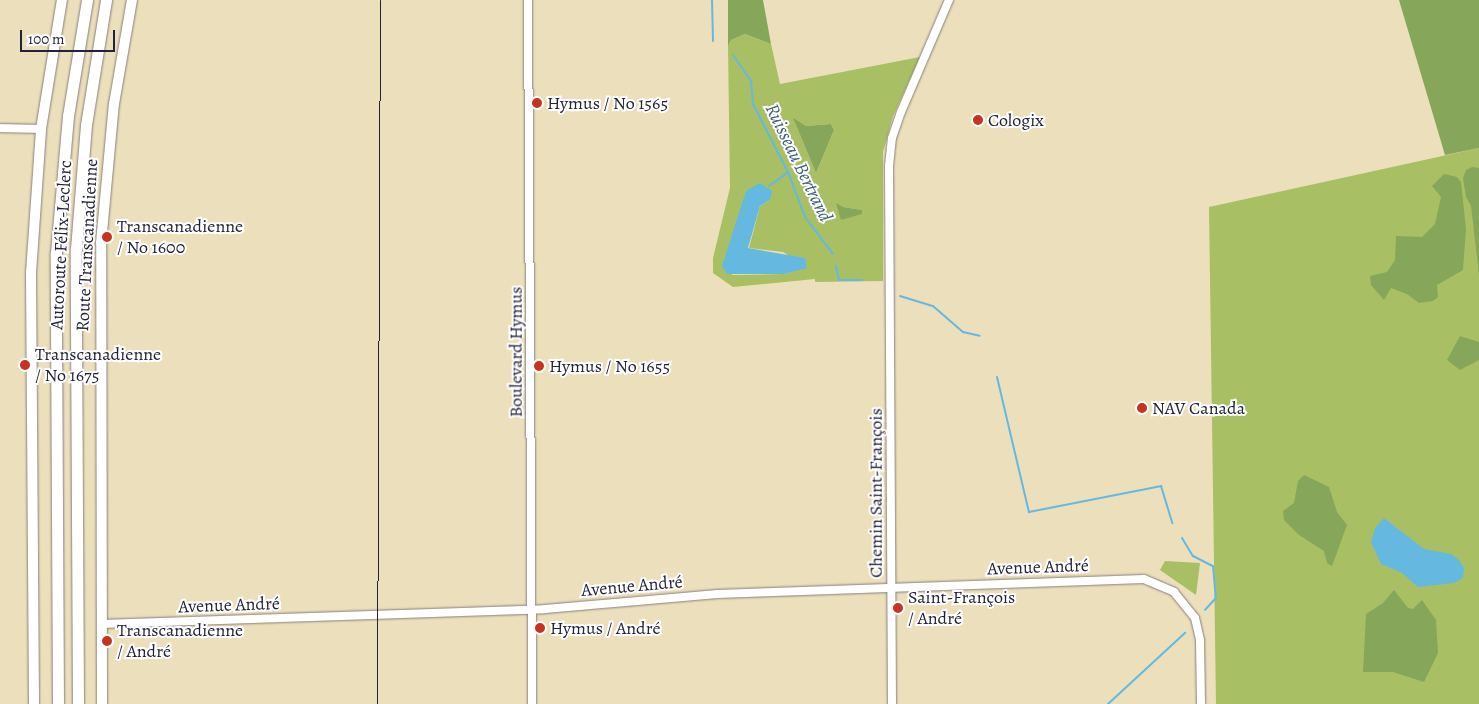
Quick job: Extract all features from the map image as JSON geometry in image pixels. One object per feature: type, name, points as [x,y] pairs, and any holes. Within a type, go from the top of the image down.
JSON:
[{"type":"highway","name":"Autoroute Félix-Leclerc","points":[[58,704],[56,253],[68,116],[87,0]]},
{"type":"highway","name":"Autoroute Félix-Leclerc","points":[[78,704],[76,254],[84,141],[103,19],[108,0]]},
{"type":"main road","points":[[34,704],[30,298],[41,129],[62,0]]},
{"type":"main road","name":"Route Transcanadienne","points":[[102,704],[101,243],[114,104],[132,0]]},
{"type":"street","name":"Boulevard Hymus","points":[[528,0],[532,704]]},
{"type":"street","name":"Chemin Saint-François","points":[[892,704],[889,166],[892,138],[949,0]]},
{"type":"street","points":[[0,128],[41,129]]},
{"type":"street","name":"Avenue André","points":[[101,624],[532,609],[717,594],[1133,579],[1165,586],[1186,603],[1198,626],[1201,704]]},
{"type":"green space","points":[[728,0],[763,0],[771,44],[745,34],[731,40],[728,46]]},
{"type":"green space","points":[[1399,0],[1479,0],[1479,148],[1445,155]]},
{"type":"green space","points":[[745,34],[771,44],[780,84],[920,57],[893,116],[883,152],[883,281],[815,282],[815,279],[733,287],[713,273],[713,258],[730,188],[728,46],[731,40]],"holes":[[[794,120],[806,126],[831,124],[834,130],[816,173]],[[760,183],[770,200],[760,206],[749,248],[783,252],[807,267],[784,274],[732,275]],[[843,207],[862,210],[841,220]]]},
{"type":"green space","points":[[793,118],[806,126],[831,124],[834,130],[816,173]]},
{"type":"green space","points":[[1479,148],[1479,704],[1216,704],[1209,207]]},
{"type":"green space","points":[[1472,167],[1479,168],[1479,274],[1471,206],[1466,197],[1463,178],[1466,170]]},
{"type":"green space","points":[[1444,174],[1457,177],[1461,182],[1466,229],[1463,270],[1437,285],[1438,297],[1433,301],[1419,303],[1407,294],[1391,288],[1384,300],[1371,285],[1370,276],[1387,272],[1395,260],[1396,236],[1422,237],[1435,224],[1441,197],[1432,186]]},
{"type":"green space","points":[[836,203],[843,207],[862,210],[862,214],[841,220]]},
{"type":"green space","points":[[1460,336],[1479,342],[1479,360],[1460,370],[1447,360]]},
{"type":"green space","points":[[1304,475],[1329,487],[1337,512],[1347,525],[1332,566],[1327,563],[1324,551],[1299,535],[1284,520],[1283,511],[1294,503],[1298,481]]},
{"type":"green space","points":[[1165,561],[1200,563],[1196,595],[1160,570]]},
{"type":"green space","points":[[1394,590],[1408,608],[1413,609],[1422,600],[1436,620],[1438,653],[1424,682],[1393,672],[1363,672],[1366,614],[1383,603]]},
{"type":"water","points":[[760,183],[772,191],[770,200],[760,206],[748,248],[805,258],[807,268],[784,274],[727,274],[722,266],[746,191]]},
{"type":"water","points":[[1384,518],[1424,549],[1451,554],[1458,559],[1464,568],[1463,578],[1454,583],[1418,587],[1402,573],[1381,564],[1371,542],[1375,528]]},
{"type":"waterway","name":"Ruisseau Bertrand","points":[[712,0],[713,41]]},
{"type":"waterway","name":"Ruisseau Bertrand","points":[[733,55],[751,81],[753,104],[788,172],[805,217],[833,254]]},
{"type":"waterway","points":[[769,186],[787,173]]},
{"type":"waterway","name":"Ruisseau Bertrand","points":[[836,266],[839,280],[862,280]]},
{"type":"waterway","name":"Ruisseau Bertrand","points":[[900,296],[933,306],[963,332],[980,336]]},
{"type":"waterway","name":"Ruisseau Bertrand","points":[[997,377],[1029,512],[1161,486],[1172,523]]},
{"type":"waterway","name":"Ruisseau Bertrand","points":[[1182,538],[1193,556],[1213,566],[1216,598],[1205,610]]},
{"type":"waterway","name":"Ruisseau Bertrand","points":[[1108,704],[1185,633]]},
{"type":"tram line","points":[[377,704],[380,0]]},
{"type":"place","name":"Hymus / No 1565","points":[[537,103]]},
{"type":"place","name":"Cologix","points":[[978,120]]},
{"type":"place","name":"Transcanadienne / No 1600","points":[[107,237]]},
{"type":"place","name":"Transcanadienne / No 1675","points":[[25,365]]},
{"type":"place","name":"Hymus / No 1655","points":[[539,366]]},
{"type":"place","name":"NAV Canada","points":[[1142,408]]},
{"type":"place","name":"Saint-François / André","points":[[898,608]]},
{"type":"place","name":"Hymus / André","points":[[540,628]]},
{"type":"place","name":"Transcanadienne / André","points":[[107,641]]}]
